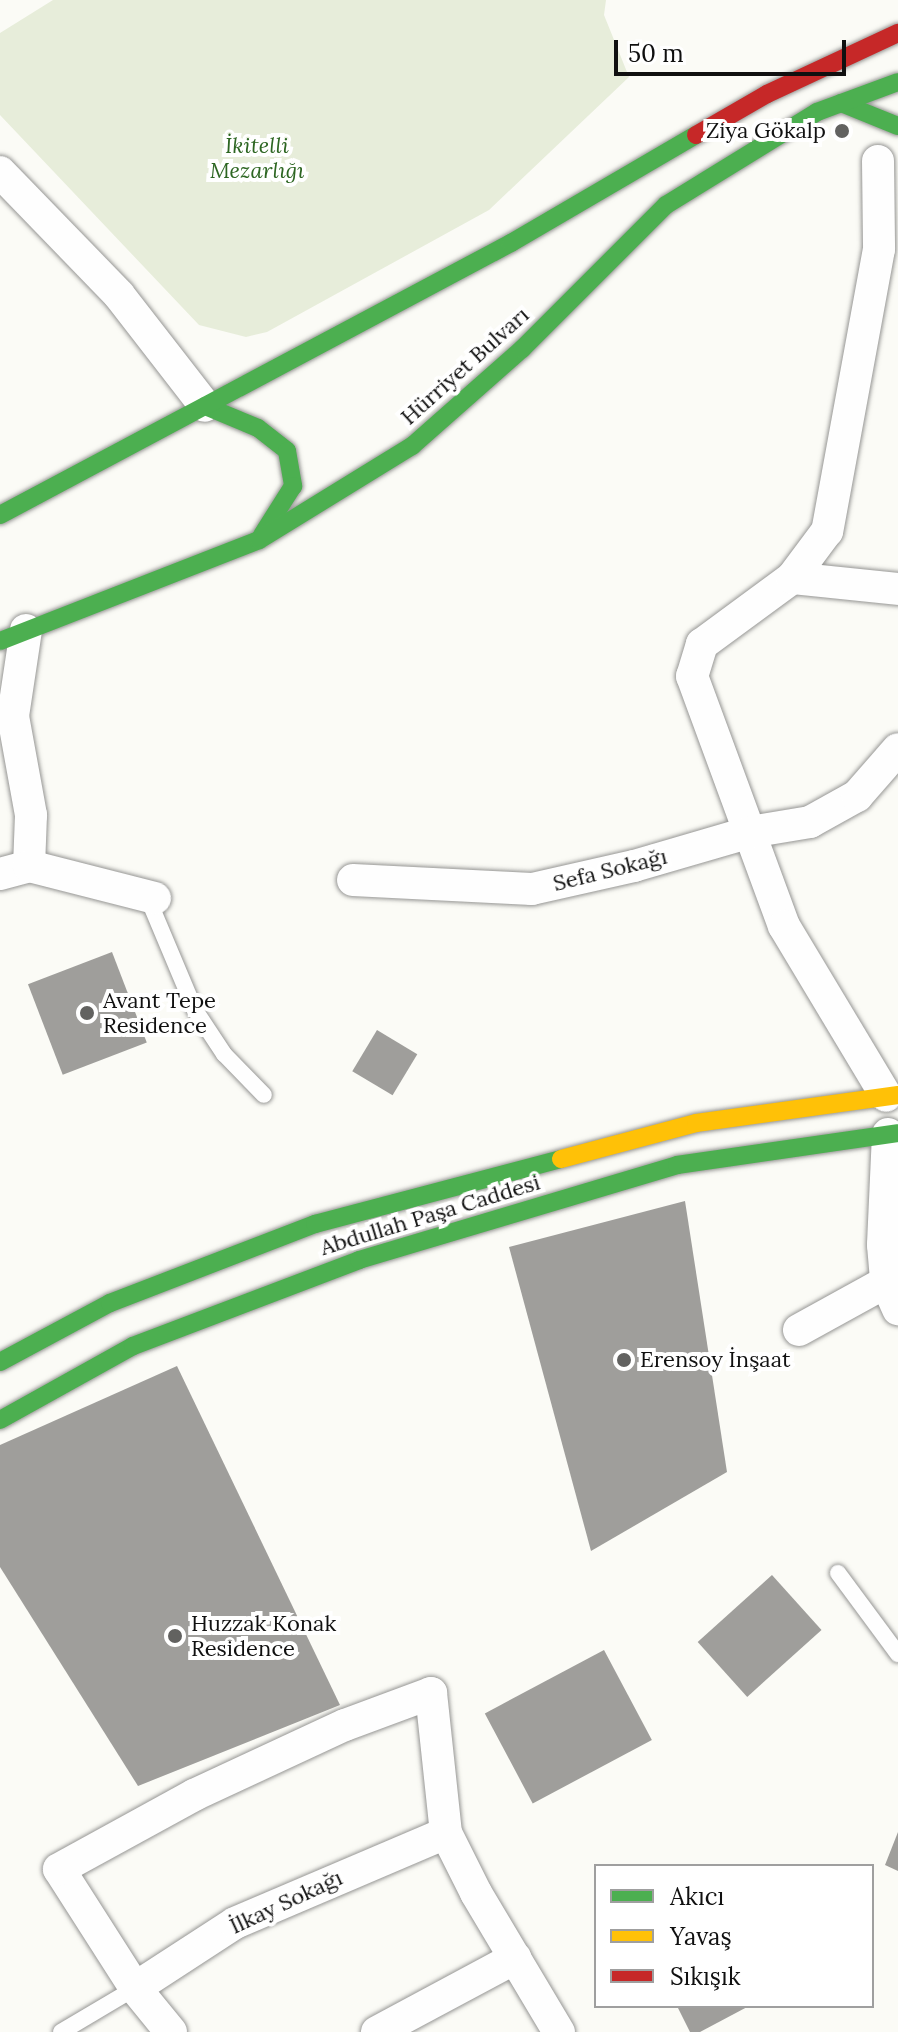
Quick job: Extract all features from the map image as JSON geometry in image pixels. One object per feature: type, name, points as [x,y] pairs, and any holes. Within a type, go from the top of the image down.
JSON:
[{"type":"main road","points":[[0,515],[511,243],[767,94],[898,33]]},
{"type":"main road","name":"Hürriyet Bulvarı","points":[[9,630],[259,540],[412,446],[522,349],[666,205],[817,112],[898,82]]},
{"type":"main road","points":[[841,103],[898,126]]},
{"type":"main road","points":[[205,406],[258,428],[287,451],[293,486],[259,540]]},
{"type":"main road","name":"Abdullah Paşa Caddesi","points":[[0,1362],[110,1303],[315,1224],[696,1123],[892,1095]]},
{"type":"main road","name":"Abdullah Paşa Caddesi","points":[[0,1420],[133,1346],[359,1260],[677,1165],[893,1133]]},
{"type":"street","points":[[878,161],[879,249],[827,531],[792,578],[702,644],[692,676],[784,926],[892,1095]]},
{"type":"street","points":[[0,172],[119,295],[205,406]]},
{"type":"street","points":[[792,578],[898,589]]},
{"type":"street","points":[[9,630],[13,716],[31,815],[14,870],[151,897]]},
{"type":"street","name":"Sefa Sokağı","points":[[353,880],[532,889],[750,832],[810,822],[857,796],[898,749]]},
{"type":"street","points":[[799,1330],[892,1296],[893,1133]]},
{"type":"street","points":[[171,2032],[135,1988],[59,1869],[194,1795],[345,1725],[431,1693],[446,1833],[559,2032]]},
{"type":"street","name":"İlkay Sokağı","points":[[135,1988],[235,1923],[446,1833]]},
{"type":"street","points":[[377,2032],[515,1958]]},
{"type":"lane","points":[[151,897],[195,1010],[224,1054],[264,1095]]},
{"type":"lane","points":[[838,1573],[898,1654]]},
{"type":"lane","points":[[61,2032],[135,1988]]},
{"type":"green space","name":"İkitelli Mezarlığı","points":[[53,0],[606,0],[604,15],[629,77],[489,210],[267,332],[246,337],[199,325],[0,115],[0,33]]},
{"type":"building","name":"Avant Tepe Residence","points":[[112,952],[147,1043],[63,1075],[28,984]]},
{"type":"building","points":[[377,1030],[417,1054],[393,1095],[352,1071]]},
{"type":"building","name":"Erensoy İnşaat","points":[[685,1201],[727,1472],[591,1551],[509,1247]]},
{"type":"building","name":"Huzzak Konak Residence","points":[[177,1366],[340,1705],[138,1786],[0,1567],[0,1445]]},
{"type":"building","points":[[772,1575],[822,1630],[747,1697],[698,1642]]},
{"type":"building","points":[[604,1650],[652,1740],[533,1803],[485,1713]]},
{"type":"building","points":[[898,1832],[898,1871],[885,1865]]},
{"type":"building","points":[[678,2008],[745,2008],[700,2032],[690,2032]]},
{"type":"traffic: fast","points":[[0,641],[259,540],[412,446],[522,349],[666,205],[817,112],[898,82]]},
{"type":"traffic: fast","points":[[841,103],[898,126]]},
{"type":"traffic: fast","points":[[0,515],[511,243],[696,135]]},
{"type":"traffic: fast","points":[[205,406],[258,428],[287,451],[293,486],[262,535]]},
{"type":"traffic: fast","points":[[0,1420],[133,1346],[359,1260],[677,1165],[898,1133]]},
{"type":"traffic: fast","points":[[0,1362],[110,1303],[315,1224],[561,1159]]},
{"type":"traffic: slow","points":[[561,1159],[696,1123],[898,1095]]},
{"type":"traffic: jam","points":[[696,135],[767,94],[898,33]]},
{"type":"place","name":"Ziya Gökalp","points":[[842,131]]},
{"type":"place","name":"Avant Tepe Residence","points":[[87,1013]]},
{"type":"place","name":"Erensoy İnşaat","points":[[624,1360]]},
{"type":"place","name":"Huzzak Konak Residence","points":[[175,1636]]}]
